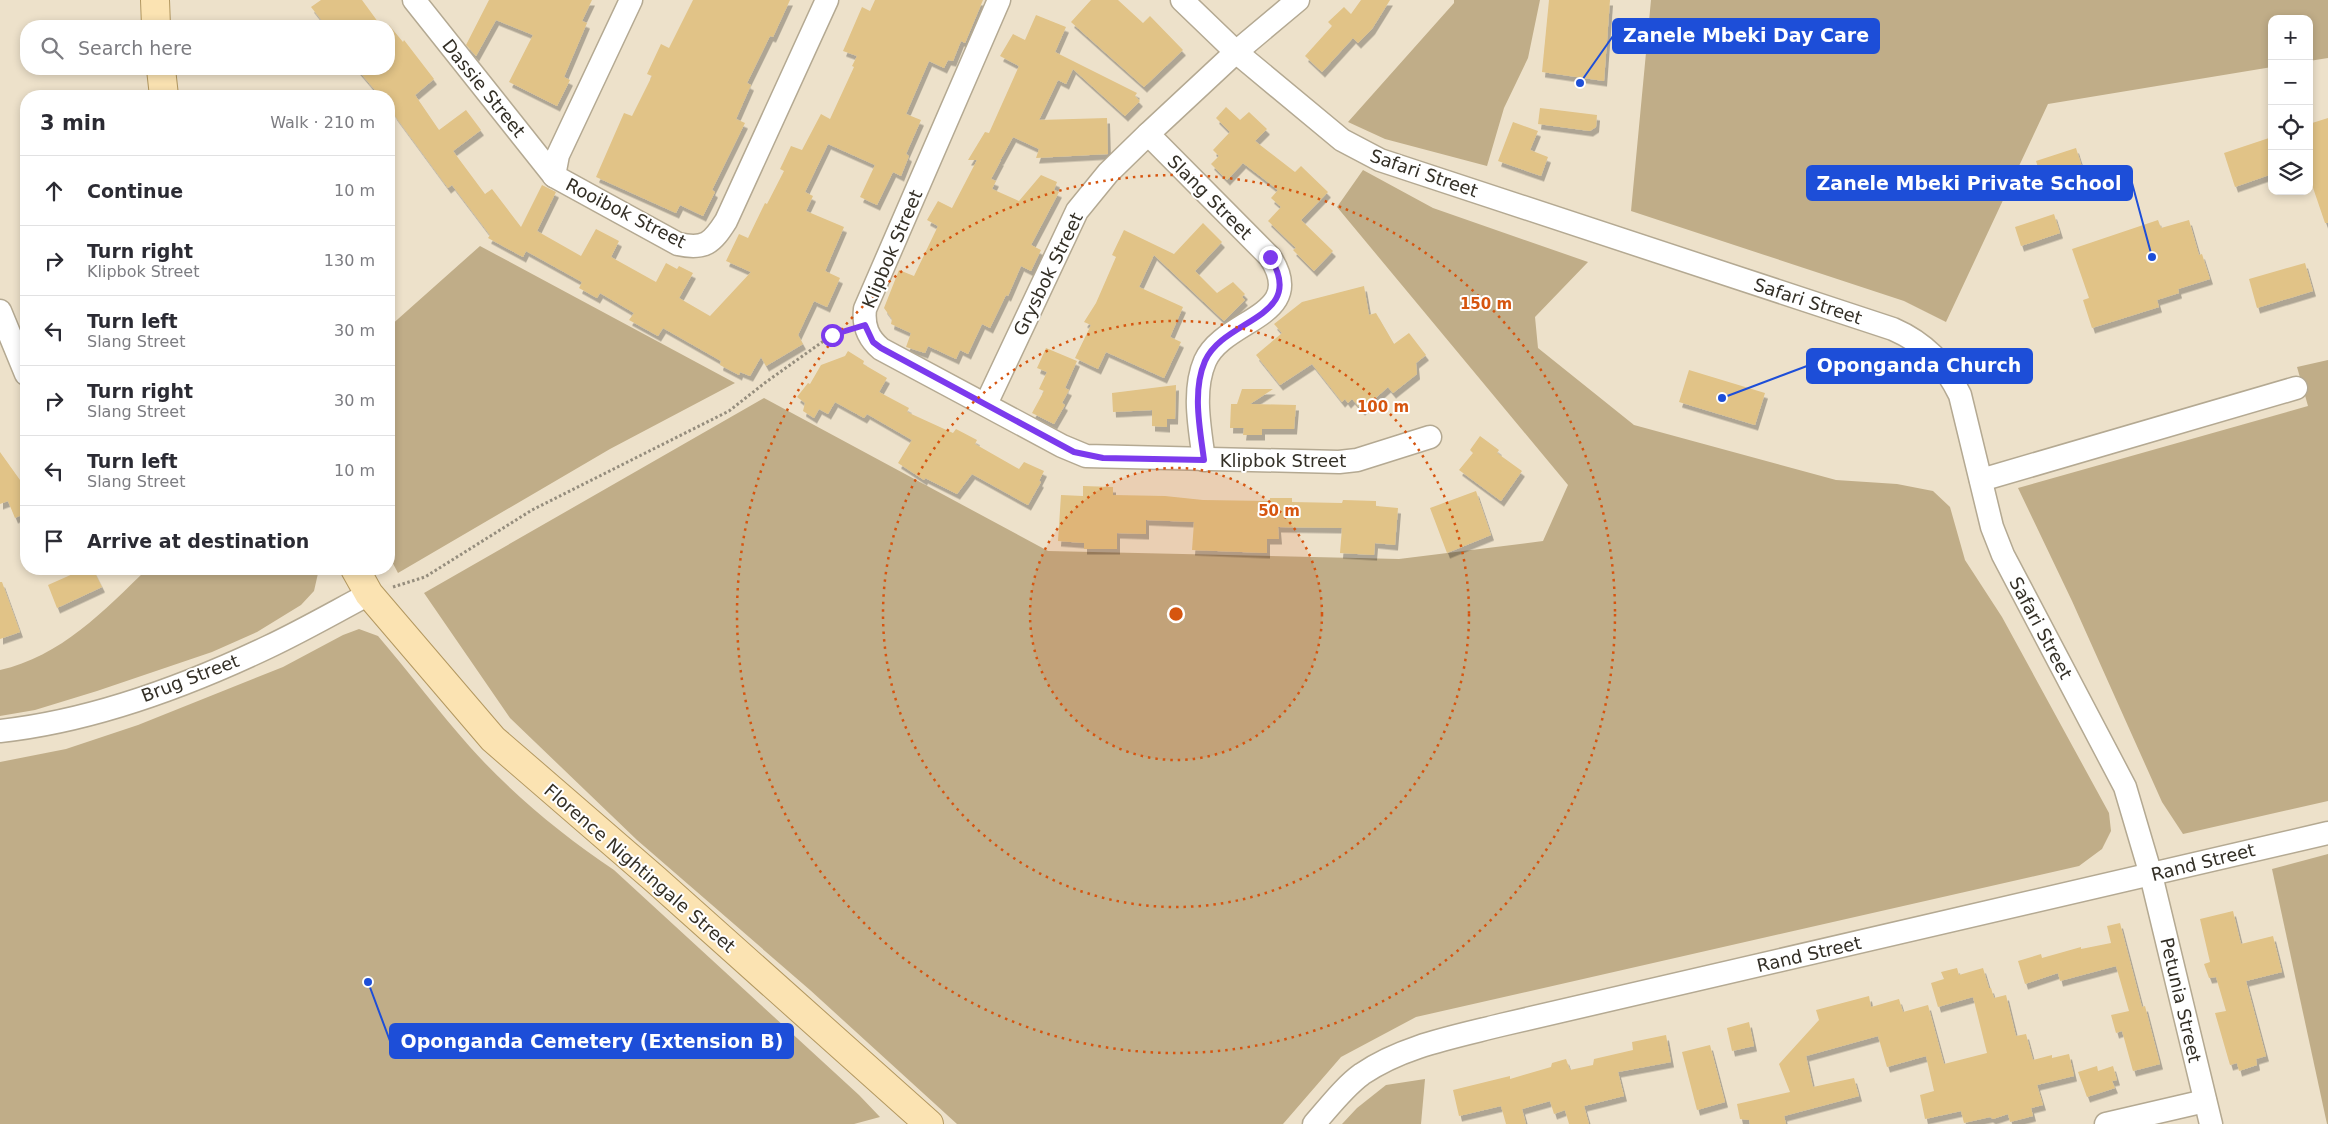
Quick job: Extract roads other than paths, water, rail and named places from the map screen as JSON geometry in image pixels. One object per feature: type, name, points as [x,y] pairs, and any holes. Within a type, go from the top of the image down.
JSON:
[{"type":"main road","points":[[155,0],[155,20]]},
{"type":"main road","points":[[162,75],[163,90]]},
{"type":"main road","name":"Florence Nightingale Street","points":[[358,575],[368,594],[493,739],[656,880],[928,1124]]},
{"type":"street","points":[[145,0],[153,20]]},
{"type":"street","name":"Dassie Street","points":[[414,0],[554,176]]},
{"type":"street","name":"Rooibok Street","points":[[632,0],[558,155],[554,176],[678,244],[692,247],[703,246],[715,238],[734,205],[827,0]]},
{"type":"street","name":"Klipbok Street","points":[[999,0],[865,309],[865,325],[873,342],[1062,446],[1086,456],[1339,462],[1357,460],[1430,437]]},
{"type":"street","name":"Safari Street","points":[[1182,0],[1236,52],[1342,140],[1380,160],[1893,329],[1913,338],[1934,355],[1951,376],[1960,395],[1992,528],[2012,573],[2125,787],[2151,875]]},
{"type":"street","name":"Grysbok Street","points":[[986,404],[1077,210],[1108,173],[1148,134],[1236,52],[1298,0]]},
{"type":"street","name":"Slang Street","points":[[1148,134],[1270,257],[1277,268],[1282,283],[1279,296],[1270,308],[1216,344],[1205,362],[1200,383],[1198,408],[1204,460]]},
{"type":"street","points":[[0,311],[20,359]]},
{"type":"street","points":[[1981,480],[2296,388]]},
{"type":"street","name":"Brug Street","points":[[0,731],[23,729],[90,714],[177,685],[268,647],[368,594]]},
{"type":"street","name":"Rand Street","points":[[1314,1124],[1340,1094],[1362,1074],[1395,1057],[1428,1044],[1500,1025],[2328,834]]},
{"type":"street","name":"Petunia Street","points":[[2151,875],[2211,1124]]},
{"type":"street","points":[[2106,1124],[2205,1101]]},
{"type":"place","name":"Zanele Mbeki Day Care","points":[[1580,83]]},
{"type":"place","name":"Zanele Mbeki Private School","points":[[2152,257]]},
{"type":"place","name":"Oponganda Church","points":[[1722,398]]},
{"type":"place","name":"Oponganda Cemetery (Extension B)","points":[[368,982]]}]
